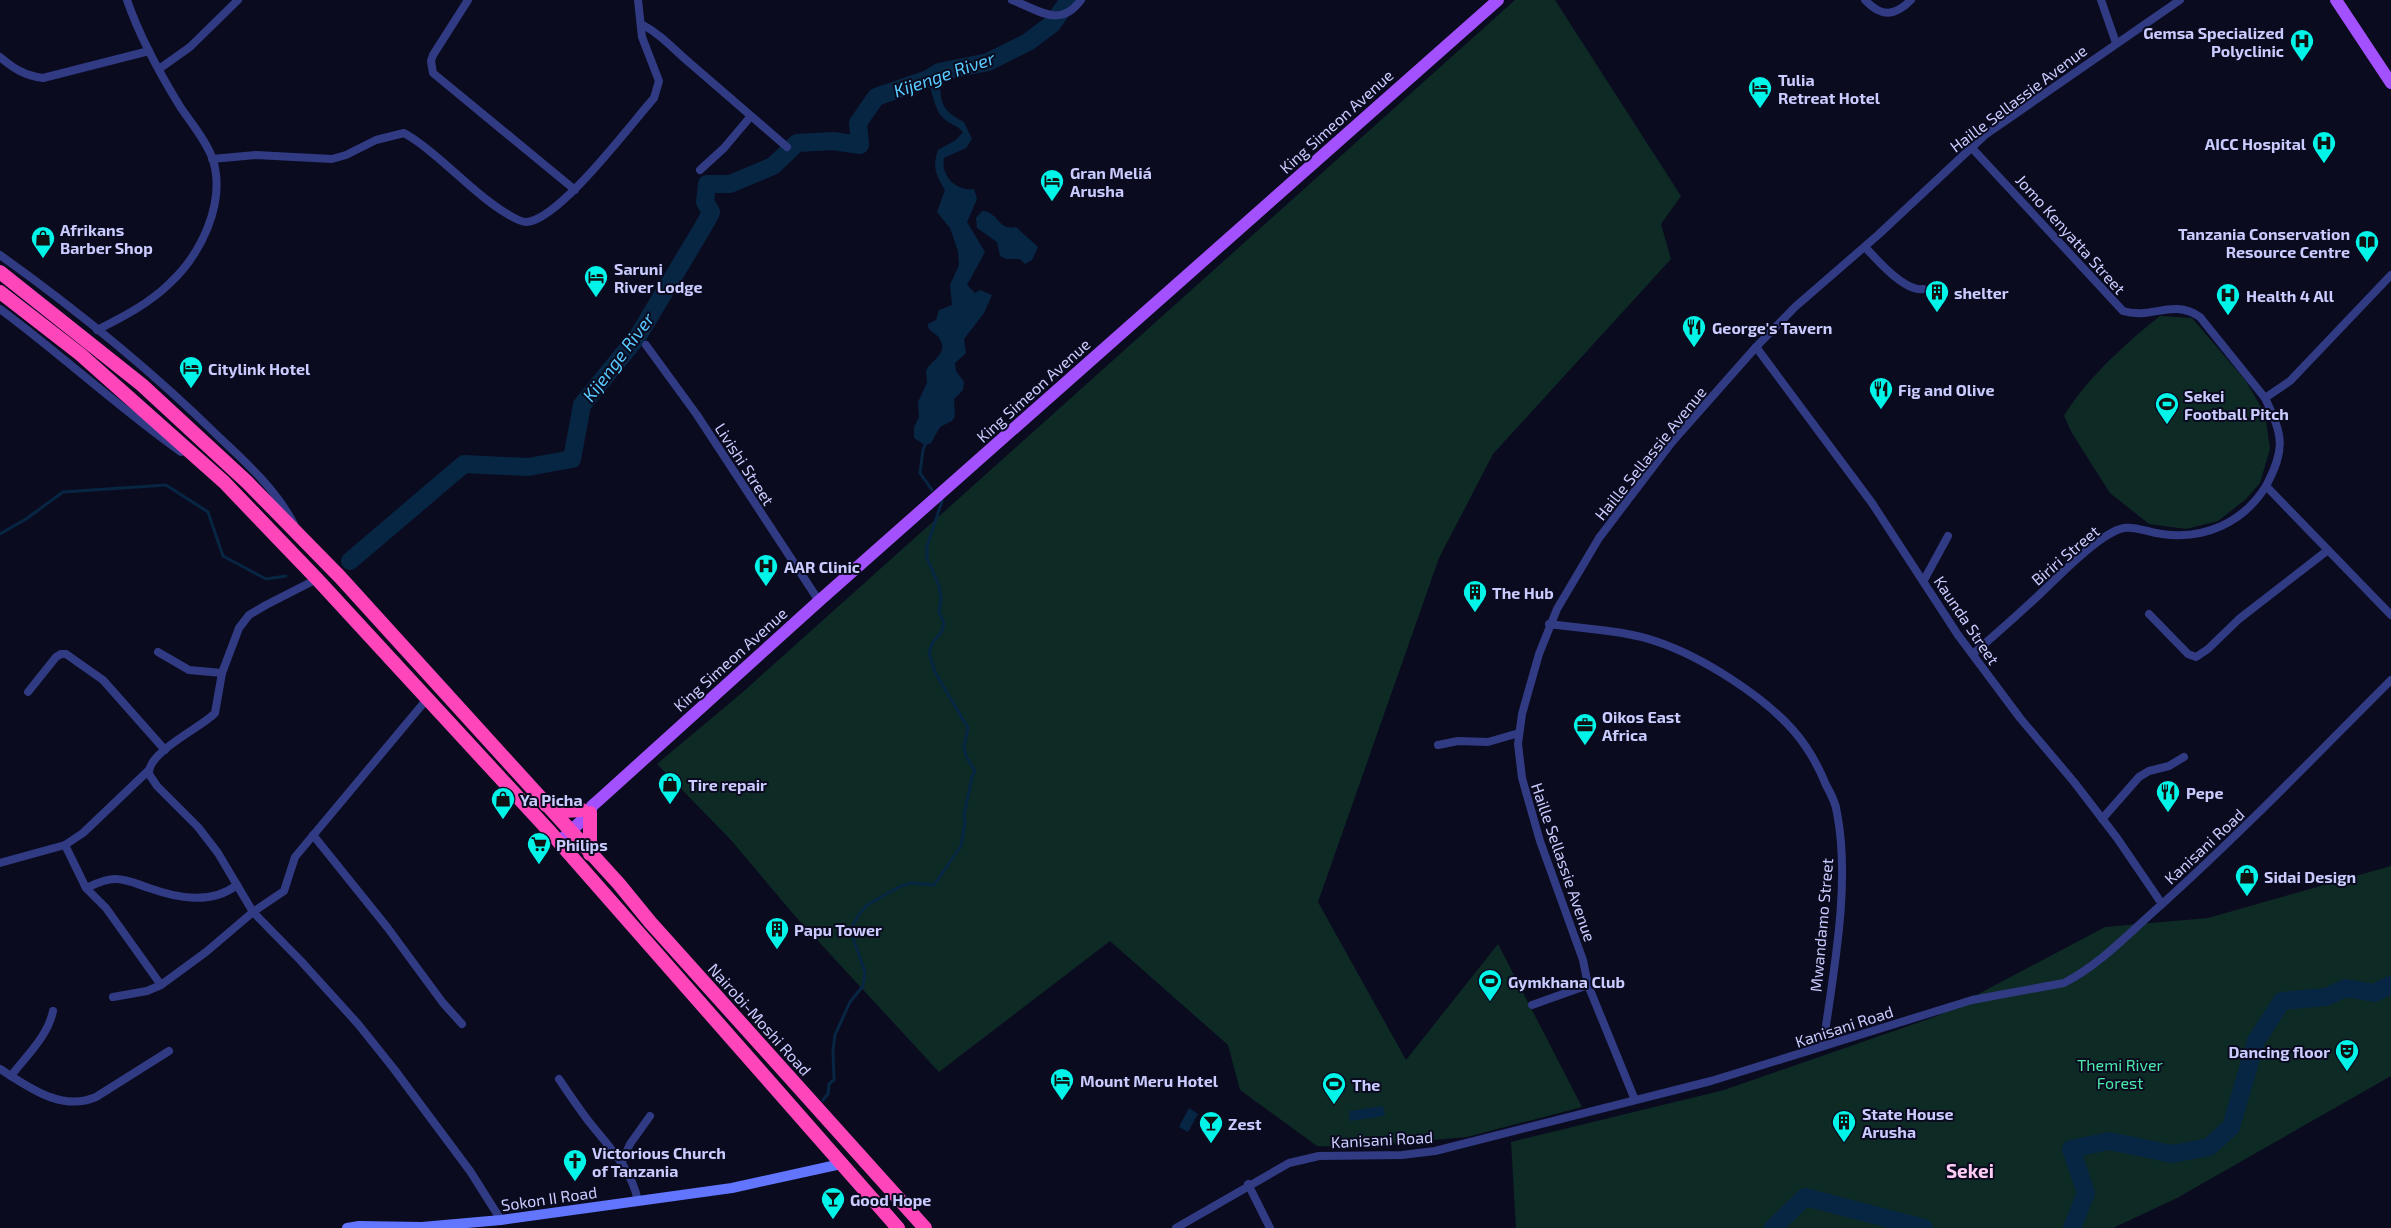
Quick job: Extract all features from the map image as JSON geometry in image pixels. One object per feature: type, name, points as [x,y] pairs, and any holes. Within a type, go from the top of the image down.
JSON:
[{"type":"highway","name":"Nairobi-Moshi Road","points":[[0,272],[142,385],[247,482],[340,577],[925,1228]]},
{"type":"highway","name":"Nairobi-Moshi Road","points":[[0,292],[80,354],[224,482],[317,579],[555,838],[898,1228]]},
{"type":"highway","points":[[518,798],[531,789]]},
{"type":"highway","points":[[545,805],[563,811],[588,810],[590,854]]},
{"type":"main road","name":"King Simeon Avenue","points":[[555,838],[819,601],[1498,0]]},
{"type":"main road","points":[[2336,0],[2391,83]]},
{"type":"street","points":[[97,330],[137,308],[158,294],[170,283],[188,261],[201,239],[215,206],[216,180],[212,159],[149,51],[127,0]]},
{"type":"street","points":[[159,69],[190,47],[238,0]]},
{"type":"street","points":[[468,0],[431,61],[433,72],[575,190]]},
{"type":"street","points":[[212,159],[256,155],[332,159],[346,156],[376,140],[401,132],[488,200],[521,222],[532,221],[553,210],[575,190],[654,98],[659,81],[646,52],[638,0]]},
{"type":"street","points":[[1012,0],[1047,15],[1064,16],[1073,11],[1081,0]]},
{"type":"street","points":[[1865,0],[1883,12],[1893,13],[1900,10],[1911,0]]},
{"type":"street","points":[[2101,0],[2116,43]]},
{"type":"street","name":"Haille Sellassie Avenue","points":[[1635,1100],[1588,985],[1583,960],[1527,800],[1520,762],[1519,733],[1531,678],[1550,624],[1589,554],[1684,426],[1756,347],[1810,293],[1865,247],[1971,147],[2116,43],[2180,0]]},
{"type":"street","points":[[641,24],[667,40],[787,147]]},
{"type":"street","points":[[0,57],[14,68],[28,75],[43,78],[149,51]]},
{"type":"street","points":[[700,170],[724,148],[751,116]]},
{"type":"street","name":"Jomo Kenyatta Street","points":[[1971,147],[2123,311],[2133,314],[2178,308],[2191,310],[2200,317],[2265,398],[2280,435],[2280,452],[2276,467],[2266,486]]},
{"type":"street","points":[[1865,247],[1905,285],[1917,290],[1923,289]]},
{"type":"street","points":[[0,255],[97,330],[189,407],[259,476],[283,503],[302,538]]},
{"type":"street","points":[[2265,398],[2290,381],[2391,275]]},
{"type":"street","points":[[15,304],[1,310],[84,374],[154,433],[224,482]]},
{"type":"street","name":"Livishi Street","points":[[646,345],[697,415],[819,601]]},
{"type":"street","name":"Kaunda Street","points":[[1756,347],[1872,503],[1973,654],[2020,718],[2074,782],[2102,819],[2162,904]]},
{"type":"street","points":[[2266,486],[2391,615]]},
{"type":"street","name":"Biriri Street","points":[[1973,654],[2076,560],[2106,537],[2124,528],[2172,536],[2210,532],[2226,524],[2249,506],[2259,497],[2266,486]]},
{"type":"street","points":[[1924,580],[1948,536]]},
{"type":"street","points":[[2149,614],[2188,654],[2196,657],[2208,649],[2239,619],[2328,550]]},
{"type":"street","points":[[0,863],[65,845],[83,833],[149,770],[165,750],[215,713],[222,673],[232,642],[239,628],[249,615],[317,579]]},
{"type":"street","name":"Mwandamo Street","points":[[1550,624],[1608,632],[1658,642],[1709,665],[1759,697],[1793,730],[1812,756],[1834,800],[1841,840],[1841,898],[1823,1046]]},
{"type":"street","points":[[158,652],[189,670],[222,673]]},
{"type":"street","points":[[28,692],[56,657],[66,654],[103,680],[165,750]]},
{"type":"street","name":"Kanisani Road","points":[[1176,1228],[1248,1184],[1289,1163],[1319,1156],[1402,1155],[1435,1151],[1711,1081],[1972,1000],[2064,983],[2076,977],[2115,946],[2206,866],[2391,680]]},
{"type":"street","points":[[113,997],[148,991],[161,985],[206,952],[253,912],[284,891],[295,858],[428,699]]},
{"type":"street","points":[[1438,745],[1458,740],[1488,742],[1519,733]]},
{"type":"street","points":[[2102,819],[2139,777],[2149,771],[2169,766],[2184,757]]},
{"type":"street","points":[[149,770],[151,779],[198,827],[218,853],[253,912],[300,960],[370,1039],[470,1171],[501,1220]]},
{"type":"street","points":[[313,835],[387,928],[443,1003],[462,1024]]},
{"type":"street","points":[[65,845],[86,888],[106,908],[161,985]]},
{"type":"street","points":[[86,888],[114,879],[126,880],[183,897],[212,897],[221,895],[237,885]]},
{"type":"street","points":[[1532,1004],[1588,985]]},
{"type":"street","points":[[11,1076],[44,1033],[53,1011]]},
{"type":"street","points":[[0,1069],[60,1102],[85,1102],[169,1051]]},
{"type":"street","points":[[559,1079],[622,1162],[629,1173],[638,1201]]},
{"type":"street","points":[[622,1162],[630,1144],[650,1116]]},
{"type":"street","name":"Sokon II Road","points":[[347,1228],[422,1227],[501,1220],[732,1188],[841,1164]]},
{"type":"street","points":[[1248,1184],[1270,1228]]},
{"type":"green space","points":[[1515,0],[1555,0],[1681,196],[1661,224],[1671,259],[1493,454],[1439,558],[1318,902],[1406,1060],[1498,944],[1582,1107],[1467,1137],[1353,1147],[1317,1146],[1240,1090],[1228,1045],[1110,941],[939,1072],[795,916],[730,839],[657,764],[744,691]]},
{"type":"green space","name":"Sekei Football Pitch","points":[[2160,316],[2192,318],[2246,381],[2265,414],[2270,449],[2260,483],[2246,499],[2218,521],[2186,529],[2149,524],[2110,493],[2072,433],[2064,416],[2095,375]]},
{"type":"green space","name":"Themi River Forest","points":[[2391,866],[2391,1076],[2177,1198],[2113,1228],[1516,1228],[1511,1142],[1724,1090],[1937,1016],[2105,927],[2208,918]]},
{"type":"water","points":[[939,72],[942,103],[949,112],[964,122],[972,139],[966,148],[944,158],[943,165],[947,177],[951,181],[962,188],[974,189],[977,199],[967,222],[985,252],[967,285],[975,293],[980,290],[992,295],[984,313],[964,339],[966,353],[955,363],[956,371],[964,382],[963,390],[954,399],[955,416],[952,421],[940,427],[931,443],[925,445],[914,438],[914,427],[919,417],[918,402],[927,383],[926,371],[942,348],[942,343],[929,329],[928,324],[936,320],[939,310],[952,305],[950,285],[959,265],[958,251],[950,228],[937,212],[945,190],[937,175],[935,161],[938,150],[956,140],[963,132],[943,118],[935,105],[928,79]]},
{"type":"water","points":[[982,211],[992,214],[1006,227],[1016,227],[1038,247],[1032,260],[1025,264],[1020,259],[1006,259],[1000,256],[997,242],[977,228],[976,218]]},
{"type":"water","points":[[1383,1106],[1385,1116],[1350,1121],[1349,1111]]},
{"type":"water","points":[[1189,1108],[1198,1114],[1188,1132],[1179,1127]]},
{"type":"waterway","name":"Kijenge River","points":[[350,561],[464,464],[528,467],[572,459],[582,405],[638,336],[711,212],[705,202],[707,184],[730,184],[773,166],[797,143],[833,141],[860,145],[858,123],[876,97],[928,79],[939,72],[988,62],[1028,42],[1052,24],[1069,0]]},
{"type":"waterway","points":[[925,445],[920,473],[932,490]]},
{"type":"waterway","points":[[0,534],[26,519],[63,492],[166,485],[208,512],[223,556],[266,579],[286,576]]},
{"type":"waterway","points":[[823,1100],[828,1094],[829,1084],[834,1080],[833,1050],[835,1035],[850,1002],[863,986],[865,972],[853,938],[853,925],[867,905],[901,886],[911,883],[934,885],[961,846],[965,823],[964,815],[975,771],[966,756],[964,747],[968,728],[935,672],[929,653],[933,642],[942,631],[944,623],[939,612],[941,599],[939,586],[927,558],[927,546],[942,501]]},
{"type":"waterway","points":[[2072,1228],[2086,1193],[2071,1149],[2109,1141],[2172,1154],[2209,1147],[2231,1127],[2256,1041],[2282,1001],[2326,997],[2346,988],[2374,993],[2391,985]]},
{"type":"waterway","points":[[1773,1228],[1805,1197],[1924,1228]]},
{"type":"place","name":"Gemsa Specialized Polyclinic","points":[[2302,62]]},
{"type":"place","name":"Tulia Retreat Hotel","points":[[1760,109]]},
{"type":"place","name":"AICC Hospital","points":[[2324,164]]},
{"type":"place","name":"Gran Meliá Arusha","points":[[1052,202]]},
{"type":"place","name":"Afrikans Barber Shop","points":[[43,259]]},
{"type":"place","name":"Tanzania Conservation Resource Centre","points":[[2367,263]]},
{"type":"place","name":"Saruni River Lodge","points":[[596,298]]},
{"type":"place","name":"shelter","points":[[1937,313]]},
{"type":"place","name":"Health 4 All","points":[[2228,316]]},
{"type":"place","name":"George's Tavern","points":[[1694,348]]},
{"type":"place","name":"Citylink Hotel","points":[[191,389]]},
{"type":"place","name":"Fig and Olive","points":[[1881,410]]},
{"type":"place","name":"Sekei Football Pitch","points":[[2167,425]]},
{"type":"place","name":"AAR Clinic","points":[[766,587]]},
{"type":"place","name":"The Hub","points":[[1475,613]]},
{"type":"place","name":"Oikos East Africa","points":[[1585,746]]},
{"type":"place","name":"Tire repair","points":[[670,805]]},
{"type":"place","name":"Pepe","points":[[2168,813]]},
{"type":"place","name":"Ya Picha","points":[[503,820]]},
{"type":"place","name":"Philips","points":[[539,865]]},
{"type":"place","name":"Sidai Design","points":[[2247,897]]},
{"type":"place","name":"Papu Tower","points":[[777,950]]},
{"type":"place","name":"Gymkhana Club","points":[[1490,1002]]},
{"type":"place","name":"Dancing floor","points":[[2347,1072]]},
{"type":"place","name":"Mount Meru Hotel","points":[[1062,1101]]},
{"type":"place","name":"The","points":[[1334,1105]]},
{"type":"place","name":"State House Arusha","points":[[1844,1143]]},
{"type":"place","name":"Zest","points":[[1211,1144]]},
{"type":"place","name":"Victorious Church of Tanzania","points":[[575,1182]]},
{"type":"place","name":"Good Hope","points":[[833,1220]]},
{"type":"district","name":"Sekei","points":[[1970,1170]]}]
